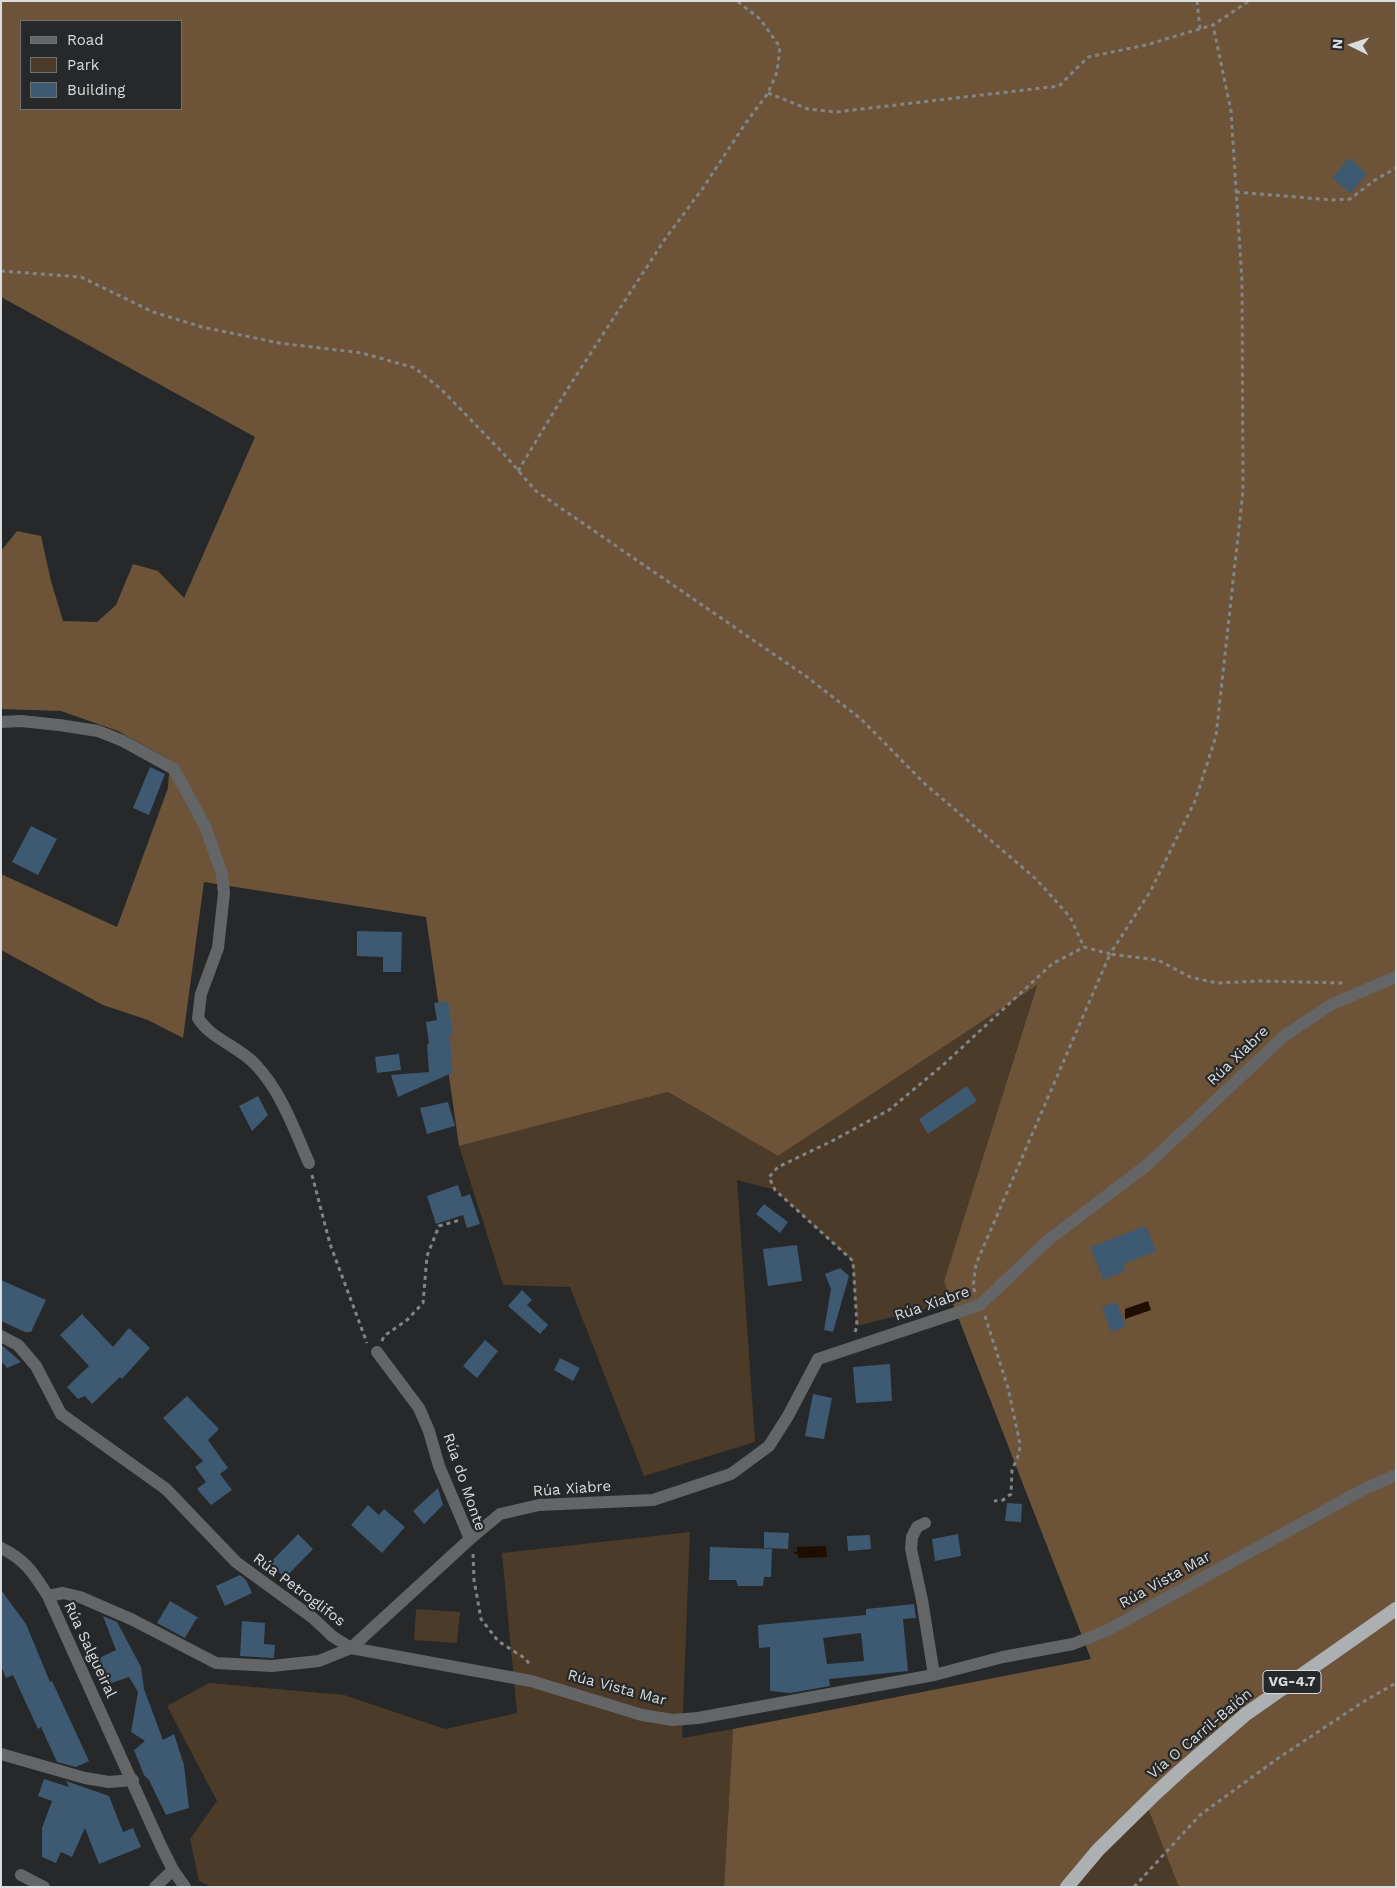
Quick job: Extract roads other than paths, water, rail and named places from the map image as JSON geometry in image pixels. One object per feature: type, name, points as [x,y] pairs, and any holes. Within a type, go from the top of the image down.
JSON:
[{"type":"highway","name":"Vía O Carril-Baión","points":[[1067,1887],[1098,1850],[1180,1770],[1246,1714],[1396,1609]]},
{"type":"street","points":[[1,722],[21,721],[98,731],[174,769],[205,826],[222,874],[224,893],[218,948],[201,994],[198,1018],[204,1027],[254,1063],[273,1086],[309,1163]]},
{"type":"street","name":"Rúa Xiabre","points":[[470,1539],[500,1514],[539,1505],[654,1500],[731,1474],[769,1446],[788,1416],[818,1359],[980,1305],[1047,1241],[1147,1165],[1284,1036],[1332,1004],[1396,978]]},
{"type":"street","name":"Rúa Petroglifos","points":[[1,1336],[18,1345],[36,1366],[61,1414],[166,1489],[236,1562],[312,1618],[332,1636],[351,1648]]},
{"type":"street","name":"Rúa do Monte","points":[[351,1648],[470,1539],[439,1466],[429,1431],[419,1408],[377,1352]]},
{"type":"street","name":"Rúa Vista Mar","points":[[351,1648],[532,1681],[621,1710],[673,1720],[698,1718],[934,1675],[1003,1657],[1074,1644],[1106,1631],[1366,1488],[1396,1475]]},
{"type":"street","points":[[925,1523],[917,1527],[912,1537],[911,1549],[922,1600],[934,1675]]},
{"type":"street","name":"Rúa Salgueiral","points":[[1,1548],[11,1553],[33,1572],[48,1596],[173,1870],[185,1887]]},
{"type":"street","name":"Rúa Petroglifos","points":[[48,1596],[63,1593],[80,1597],[131,1619],[216,1663],[272,1666],[319,1662],[351,1648]]},
{"type":"street","points":[[1,1754],[85,1778],[109,1782],[133,1780]]},
{"type":"street","points":[[156,1887],[173,1870]]},
{"type":"street","points":[[21,1875],[44,1887]]}]
